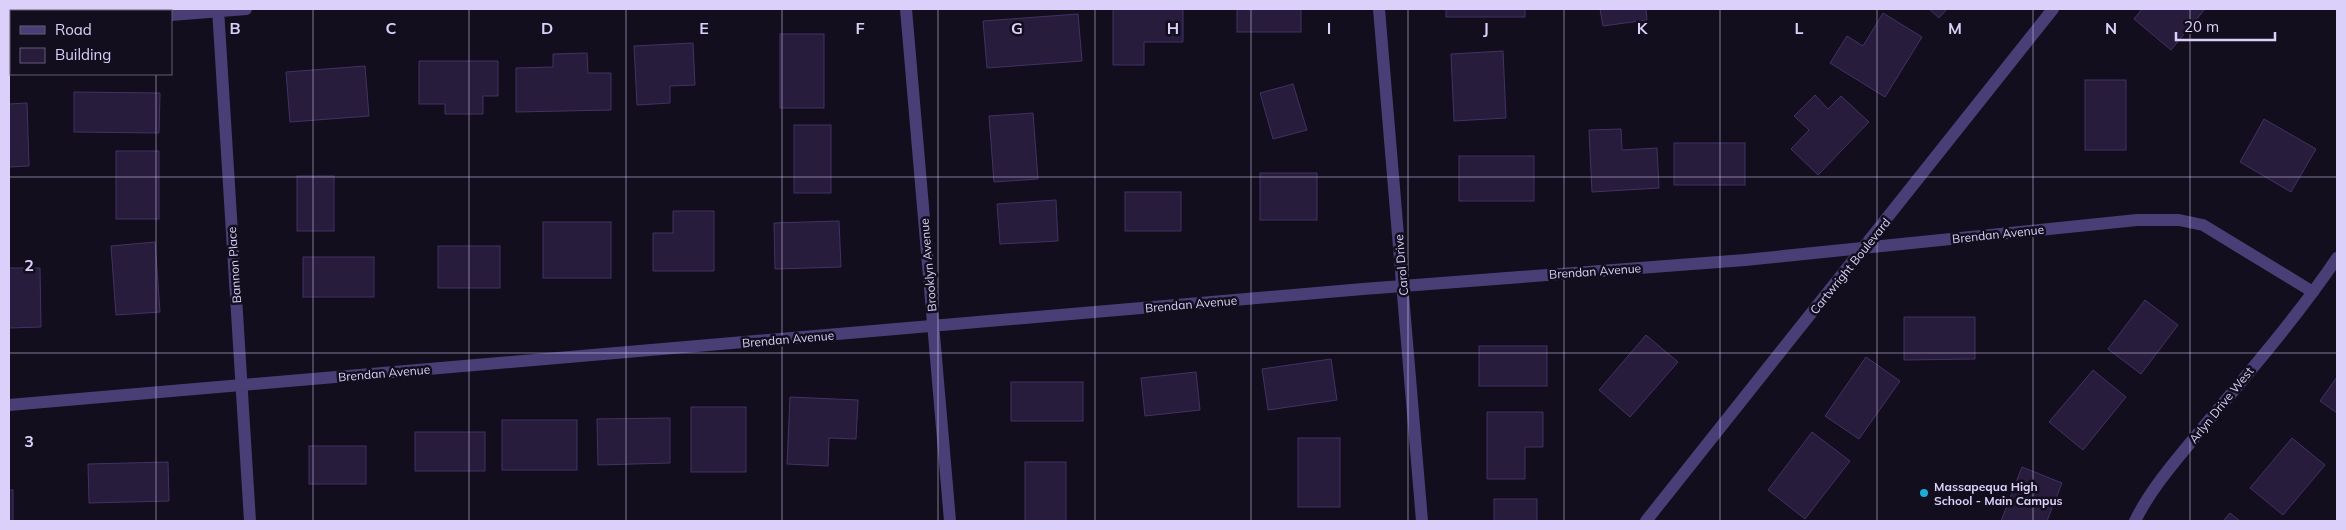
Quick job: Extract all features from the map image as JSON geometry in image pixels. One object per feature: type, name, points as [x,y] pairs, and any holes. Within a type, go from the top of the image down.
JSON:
[{"type":"street","points":[[172,15],[246,9]]},
{"type":"street","name":"Brooklyn Avenue","points":[[906,9],[950,521]]},
{"type":"street","name":"Carol Drive","points":[[1379,9],[1422,521]]},
{"type":"street","name":"Cartwright Boulevard","points":[[1646,521],[1865,248],[2053,9]]},
{"type":"street","name":"Bannon Place","points":[[218,10],[250,521]]},
{"type":"street","name":"Brendan Avenue","points":[[9,405],[1403,286],[1745,260],[2138,220],[2179,220],[2203,225],[2313,292]]},
{"type":"street","points":[[2313,292],[2337,258]]},
{"type":"street","name":"Arlyn Drive West","points":[[2135,521],[2144,502],[2313,292]]},
{"type":"building","points":[[1113,9],[1183,9],[1183,42],[1144,42],[1144,65],[1113,65]]},
{"type":"building","points":[[1237,9],[1301,9],[1301,32],[1237,32]]},
{"type":"building","points":[[1446,9],[1525,9],[1525,17],[1446,17]]},
{"type":"building","points":[[1600,9],[1646,9],[1647,20],[1603,26]]},
{"type":"building","points":[[1929,9],[1947,9],[1939,18]]},
{"type":"building","points":[[2142,9],[2205,9],[2171,50],[2134,19]]},
{"type":"building","points":[[1883,13],[1922,37],[1885,97],[1830,63],[1847,36],[1863,46]]},
{"type":"building","points":[[1078,14],[1082,61],[987,68],[983,21]]},
{"type":"building","points":[[780,34],[824,34],[824,108],[780,108]]},
{"type":"building","points":[[693,43],[695,85],[670,86],[670,103],[637,105],[634,46]]},
{"type":"building","points":[[1503,51],[1506,118],[1454,121],[1451,54]]},
{"type":"building","points":[[587,53],[588,73],[611,73],[611,110],[516,112],[516,68],[553,67],[553,54]]},
{"type":"building","points":[[419,61],[498,61],[498,96],[483,96],[483,114],[445,114],[445,104],[419,104]]},
{"type":"building","points":[[365,66],[369,116],[290,122],[286,72]]},
{"type":"building","points":[[2085,80],[2126,80],[2126,150],[2085,150]]},
{"type":"building","points":[[1293,84],[1307,130],[1273,139],[1260,93]]},
{"type":"building","points":[[74,92],[160,93],[159,133],[74,132]]},
{"type":"building","points":[[1815,95],[1828,109],[1841,96],[1869,122],[1818,175],[1791,149],[1809,130],[1794,116]]},
{"type":"building","points":[[27,103],[29,166],[9,167],[9,104]]},
{"type":"building","points":[[1033,113],[1038,179],[994,182],[989,116]]},
{"type":"building","points":[[2264,119],[2316,149],[2291,192],[2240,162]]},
{"type":"building","points":[[794,125],[831,125],[831,193],[794,193]]},
{"type":"building","points":[[1621,129],[1622,150],[1657,148],[1659,188],[1592,192],[1589,130]]},
{"type":"building","points":[[1674,143],[1745,143],[1745,185],[1674,185]]},
{"type":"building","points":[[116,151],[159,151],[159,219],[116,219]]},
{"type":"building","points":[[1459,156],[1534,156],[1534,201],[1459,201]]},
{"type":"building","points":[[1260,173],[1317,173],[1317,220],[1260,220]]},
{"type":"building","points":[[297,176],[334,176],[334,231],[297,231]]},
{"type":"building","points":[[1125,192],[1181,192],[1181,231],[1125,231]]},
{"type":"building","points":[[1056,200],[1058,241],[1000,244],[997,204]]},
{"type":"building","points":[[673,211],[714,211],[714,271],[653,271],[653,233],[673,233]]},
{"type":"building","points":[[839,221],[841,267],[775,269],[774,223]]},
{"type":"building","points":[[543,222],[611,222],[611,278],[543,278]]},
{"type":"building","points":[[155,242],[160,312],[116,315],[111,246]]},
{"type":"building","points":[[438,246],[500,246],[500,288],[438,288]]},
{"type":"building","points":[[303,257],[374,257],[374,297],[303,297]]},
{"type":"building","points":[[9,268],[40,268],[41,327],[9,328]]},
{"type":"building","points":[[2145,300],[2178,325],[2141,374],[2108,349]]},
{"type":"building","points":[[1904,317],[1975,317],[1975,359],[1904,360]]},
{"type":"building","points":[[1646,335],[1678,362],[1630,417],[1599,390]]},
{"type":"building","points":[[1479,346],[1547,346],[1547,386],[1479,386]]},
{"type":"building","points":[[1866,357],[1900,381],[1859,439],[1825,416]]},
{"type":"building","points":[[1331,359],[1337,400],[1268,410],[1262,369]]},
{"type":"building","points":[[2093,370],[2126,397],[2083,450],[2049,422]]},
{"type":"building","points":[[1196,372],[1200,410],[1145,416],[1141,378]]},
{"type":"building","points":[[2337,377],[2337,413],[2320,401]]},
{"type":"building","points":[[1011,382],[1083,382],[1083,421],[1011,421]]},
{"type":"building","points":[[790,397],[858,400],[856,439],[829,438],[828,466],[787,464]]},
{"type":"building","points":[[691,407],[746,407],[746,472],[691,472]]},
{"type":"building","points":[[1487,412],[1543,412],[1543,447],[1525,447],[1525,479],[1487,479]]},
{"type":"building","points":[[670,418],[670,463],[598,465],[597,419]]},
{"type":"building","points":[[502,420],[577,420],[577,470],[502,470]]},
{"type":"building","points":[[415,432],[485,432],[485,471],[415,471]]},
{"type":"building","points":[[1812,432],[1850,461],[1805,519],[1768,490]]},
{"type":"building","points":[[1298,438],[1340,438],[1340,507],[1298,507]]},
{"type":"building","points":[[2292,438],[2325,465],[2283,515],[2250,488]]},
{"type":"building","points":[[309,446],[366,446],[366,484],[309,484]]},
{"type":"building","points":[[168,462],[169,501],[89,503],[88,464]]},
{"type":"building","points":[[1025,462],[1066,462],[1066,521],[1025,521]]},
{"type":"building","points":[[2022,467],[2062,483],[2047,521],[2001,521]]},
{"type":"building","points":[[9,490],[13,490],[13,521],[9,521]]},
{"type":"building","points":[[1494,499],[1537,499],[1537,521],[1494,521]]},
{"type":"building","points":[[2230,513],[2240,521],[2223,521]]},
{"type":"place","name":"Massapequa High School - Main Campus","points":[[1924,493]]}]
